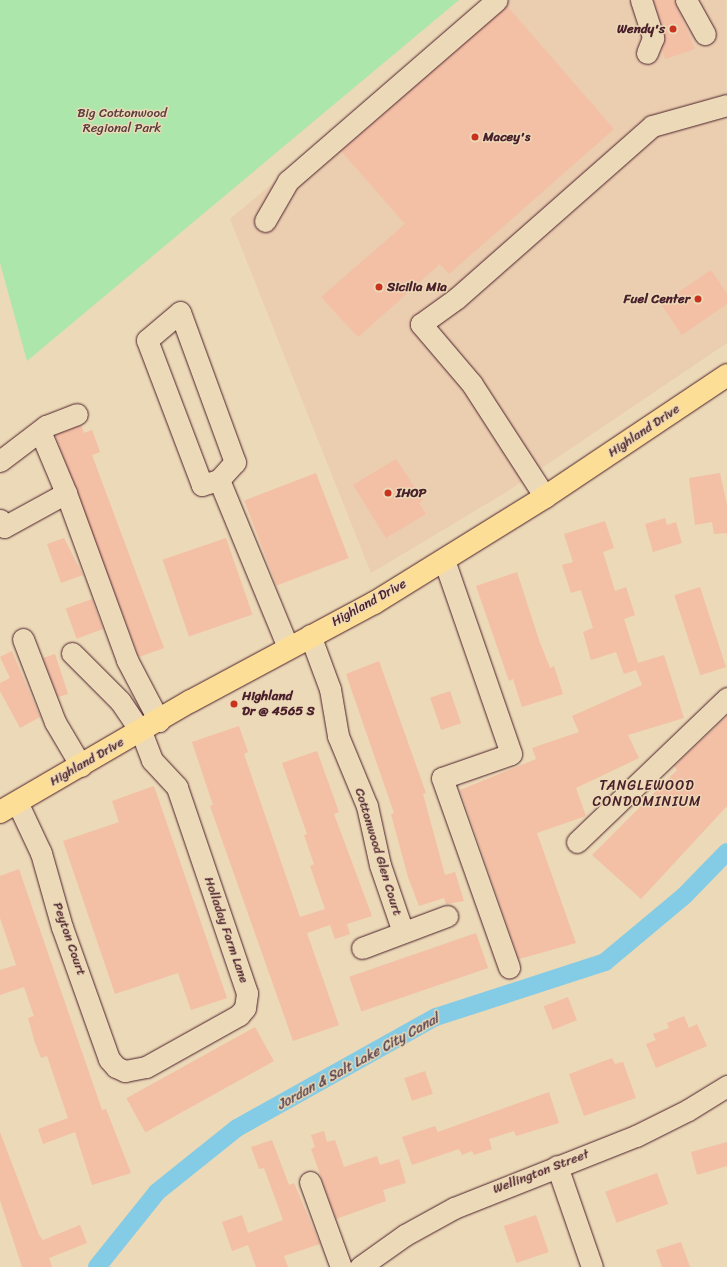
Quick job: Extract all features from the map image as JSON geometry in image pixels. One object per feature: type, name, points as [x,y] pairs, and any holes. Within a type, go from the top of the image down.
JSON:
[{"type":"main road","name":"Highland Drive","points":[[8,807],[288,647],[374,603],[545,497],[727,375]]},
{"type":"street","points":[[265,221],[288,181],[497,0]]},
{"type":"street","points":[[641,0],[653,38],[647,53]]},
{"type":"street","points":[[686,0],[705,34]]},
{"type":"street","points":[[545,497],[472,384],[421,324],[463,293],[652,126],[727,105]]},
{"type":"street","points":[[180,312],[235,462],[219,480],[202,485],[148,340],[180,312]]},
{"type":"street","points":[[0,461],[40,431],[78,414]]},
{"type":"street","points":[[40,431],[66,493],[127,660],[159,721]]},
{"type":"street","points":[[219,480],[288,647]]},
{"type":"street","points":[[0,520],[4,527],[66,493]]},
{"type":"street","points":[[444,560],[512,754],[442,778],[509,967]]},
{"type":"street","name":"Cottonwood Glen Court","points":[[310,635],[330,689],[338,736],[367,806],[380,865],[403,932]]},
{"type":"street","points":[[24,639],[55,722],[81,766]]},
{"type":"street","name":"Holladay Farm Lane","points":[[72,653],[111,690],[141,732],[152,760],[172,778],[182,798],[247,1000],[245,1008],[230,1021],[146,1067],[125,1071]]},
{"type":"street","points":[[578,842],[727,698]]},
{"type":"street","name":"Peyton Court","points":[[8,807],[41,853],[62,927],[109,1058],[125,1071]]},
{"type":"street","name":"Cottonwood Glen Court","points":[[362,948],[447,916]]},
{"type":"street","name":"Wellington Street","points":[[360,1267],[405,1235],[454,1208],[661,1124],[727,1086]]},
{"type":"street","points":[[557,1166],[592,1267]]},
{"type":"street","points":[[310,1182],[341,1267]]},
{"type":"shaded area","points":[[492,0],[726,0],[727,343],[503,494],[371,573],[230,219]]},
{"type":"green space","name":"Big Cottonwood Regional Park","points":[[0,0],[459,0],[27,361],[0,263]]},
{"type":"building","name":"Wendy's","points":[[654,0],[674,0],[695,49],[665,59],[662,48],[664,34]]},
{"type":"building","name":"Macey's","points":[[507,6],[614,129],[449,274],[440,264],[358,337],[321,297],[405,224],[341,151]]},
{"type":"building","name":"Fuel Center","points":[[711,270],[727,294],[727,304],[682,335],[661,304]]},
{"type":"building","points":[[81,425],[84,433],[92,430],[100,452],[92,455],[164,648],[139,657],[55,435]]},
{"type":"building","name":"IHOP","points":[[396,459],[423,500],[419,503],[426,514],[386,538],[353,485]]},
{"type":"building","points":[[316,473],[349,558],[277,586],[244,501]]},
{"type":"building","points":[[720,473],[727,505],[727,533],[714,534],[712,522],[695,525],[689,478]]},
{"type":"building","points":[[665,518],[667,525],[676,522],[682,543],[653,552],[645,524]]},
{"type":"building","points":[[605,521],[614,548],[603,552],[615,591],[626,587],[635,615],[624,619],[638,663],[664,655],[684,718],[628,735],[639,758],[576,788],[586,816],[537,833],[576,943],[519,959],[460,790],[536,759],[532,748],[579,732],[572,716],[642,685],[636,670],[624,674],[616,652],[591,660],[583,632],[593,628],[581,590],[571,593],[562,565],[573,562],[564,534]]},
{"type":"building","points":[[64,538],[83,575],[61,583],[47,544]]},
{"type":"building","points":[[226,538],[252,615],[189,636],[163,560]]},
{"type":"building","points":[[517,572],[539,640],[550,668],[554,666],[563,694],[522,707],[513,679],[509,681],[476,586]]},
{"type":"building","points":[[700,587],[726,667],[700,675],[674,595]]},
{"type":"building","points":[[92,599],[103,629],[77,639],[66,609]]},
{"type":"building","points":[[12,651],[40,717],[20,728],[0,691],[0,683],[10,678],[0,657]]},
{"type":"building","points":[[55,654],[68,694],[58,697],[43,658]]},
{"type":"building","points":[[379,661],[426,793],[423,794],[445,875],[455,872],[464,901],[446,904],[444,898],[419,906],[408,877],[391,814],[394,813],[346,674]]},
{"type":"building","points":[[450,691],[461,723],[441,730],[430,698]]},
{"type":"building","points":[[727,716],[727,806],[641,899],[592,855],[677,770],[674,766]]},
{"type":"building","points":[[239,726],[248,752],[244,754],[300,917],[325,909],[310,866],[314,864],[304,835],[307,834],[282,763],[317,751],[339,812],[334,814],[372,916],[347,924],[350,934],[335,939],[330,925],[307,933],[339,1025],[293,1041],[210,806],[213,805],[192,742]]},
{"type":"building","points":[[154,786],[227,998],[191,1010],[178,973],[115,994],[63,841],[119,822],[112,801]]},
{"type":"building","points":[[19,869],[102,1110],[106,1109],[131,1173],[92,1185],[75,1132],[43,1144],[38,1129],[68,1118],[47,1056],[41,1058],[35,1043],[28,1018],[34,1016],[24,987],[0,995],[0,970],[16,965],[0,918],[0,876]]},
{"type":"building","points":[[476,933],[488,968],[361,1012],[349,977]]},
{"type":"building","points":[[568,997],[577,1020],[553,1030],[544,1006]]},
{"type":"building","points":[[684,1016],[689,1028],[697,1024],[707,1046],[656,1068],[646,1044],[656,1040],[653,1034],[669,1028],[667,1023]]},
{"type":"building","points":[[255,1027],[274,1061],[145,1132],[126,1098]]},
{"type":"building","points":[[612,1058],[615,1064],[623,1062],[636,1098],[584,1116],[569,1074]]},
{"type":"building","points":[[425,1071],[433,1094],[412,1101],[404,1078]]},
{"type":"building","points":[[549,1092],[559,1123],[516,1136],[514,1131],[489,1139],[492,1149],[474,1155],[472,1151],[462,1155],[459,1149],[412,1165],[402,1137],[435,1126],[438,1132]]},
{"type":"building","points":[[324,1131],[327,1142],[335,1140],[344,1167],[377,1156],[380,1165],[399,1159],[406,1183],[383,1190],[386,1201],[336,1219],[311,1149],[315,1147],[311,1135]]},
{"type":"building","points":[[0,1132],[39,1235],[43,1240],[80,1225],[87,1243],[49,1258],[52,1267],[22,1267],[0,1200]]},
{"type":"building","points":[[272,1140],[289,1185],[294,1183],[320,1244],[284,1256],[288,1267],[256,1267],[248,1245],[232,1251],[222,1222],[242,1215],[248,1233],[283,1220],[264,1168],[259,1169],[251,1147]]},
{"type":"building","points":[[727,1142],[727,1166],[697,1175],[691,1152]]},
{"type":"building","points":[[657,1173],[668,1204],[617,1223],[605,1192]]},
{"type":"building","points":[[536,1215],[549,1252],[517,1263],[504,1226]]},
{"type":"building","points":[[681,1242],[690,1267],[662,1267],[656,1250]]},
{"type":"waterway","name":"Jordan & Salt Lake City Canal","points":[[97,1267],[157,1192],[237,1128],[436,1017],[605,962],[685,895],[727,852]]},
{"type":"place","name":"Wendy's","points":[[673,29]]},
{"type":"place","name":"Macey's","points":[[475,137]]},
{"type":"place","name":"Sicilia Mia","points":[[379,287]]},
{"type":"place","name":"Fuel Center","points":[[698,299]]},
{"type":"place","name":"IHOP","points":[[388,493]]},
{"type":"place","name":"Highland Dr @ 4565 S","points":[[234,704]]},
{"type":"district","name":"TANGLEWOOD CONDOMINIUM","points":[[647,794]]}]
